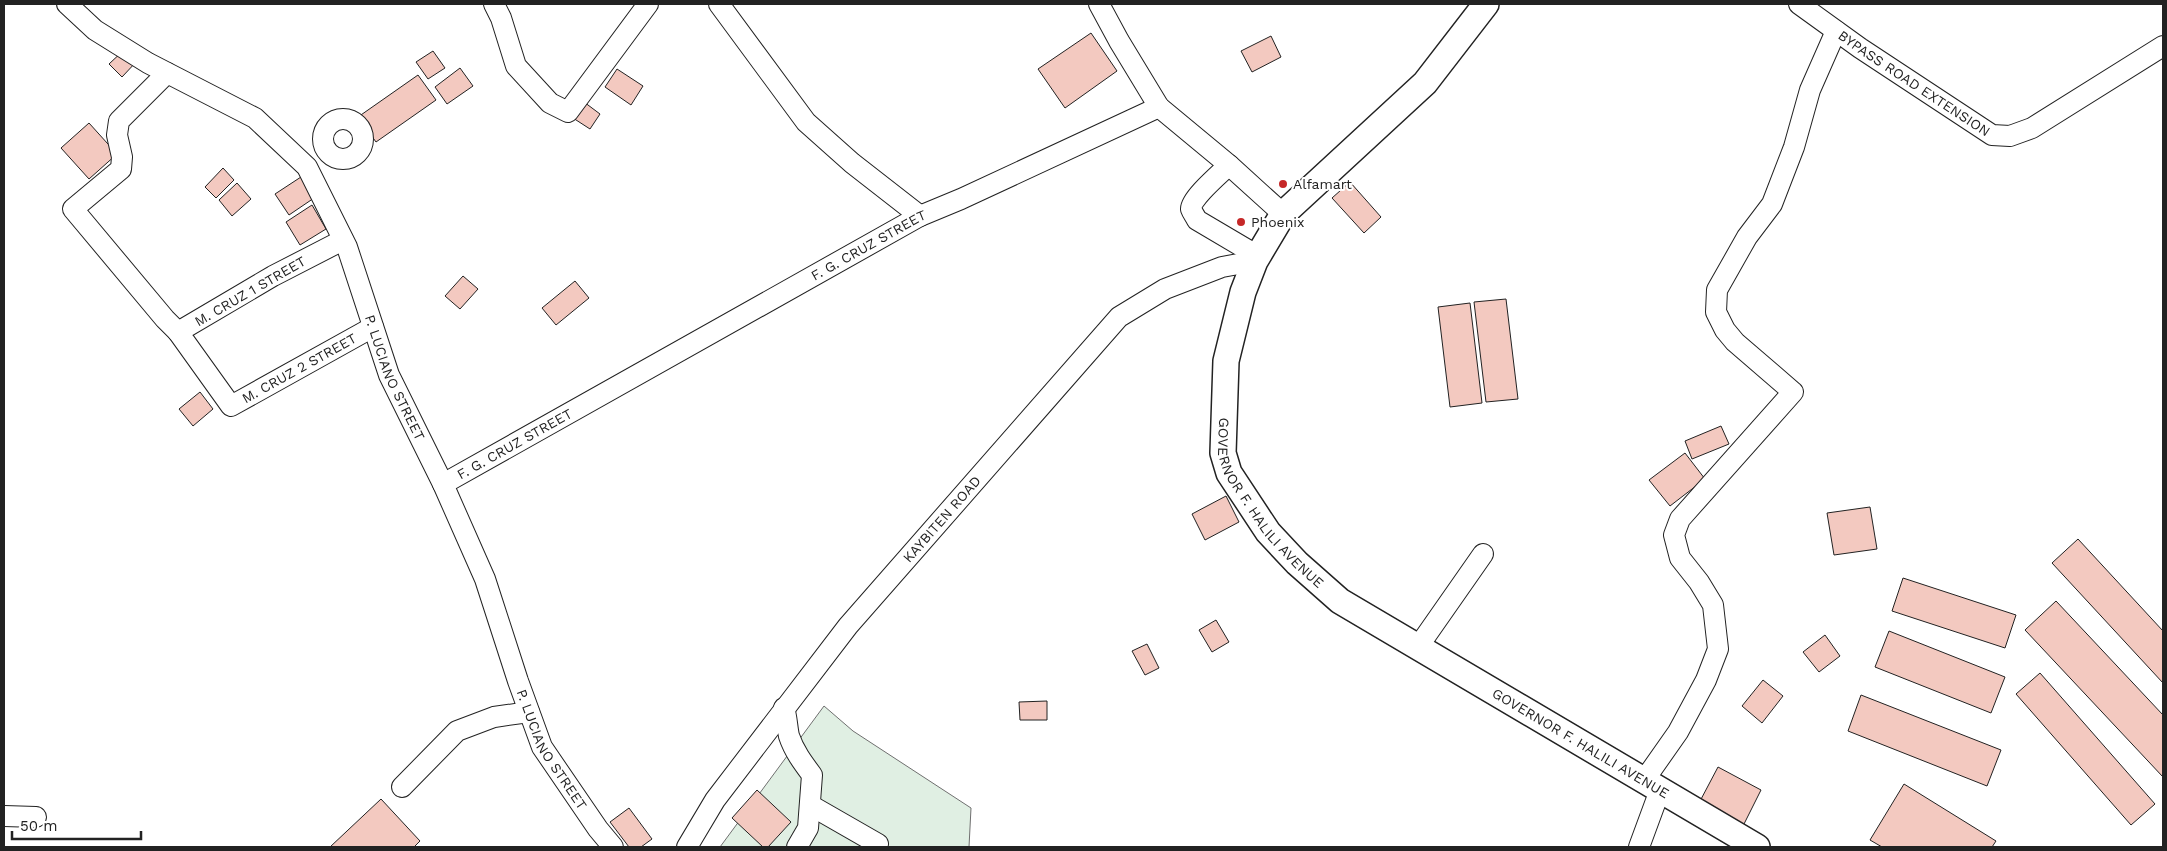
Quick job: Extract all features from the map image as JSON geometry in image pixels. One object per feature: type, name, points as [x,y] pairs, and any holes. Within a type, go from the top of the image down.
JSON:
[{"type":"main road","name":"GOVERNOR F. HALILI AVENUE","points":[[1486,4],[1425,83],[1283,214],[1257,259],[1243,292],[1226,361],[1223,453],[1229,472],[1268,532],[1297,563],[1340,601],[1757,847]]},
{"type":"street","name":"P. LUCIANO STREET","points":[[67,4],[95,30],[167,73],[255,118],[307,167],[344,240],[389,376],[443,484],[485,579],[542,748],[598,829],[613,847]]},
{"type":"street","points":[[502,8],[516,66],[550,103],[568,112],[648,4]]},
{"type":"street","points":[[719,4],[806,122],[852,163],[920,216]]},
{"type":"street","points":[[1099,4],[1159,107],[1229,165],[1283,214]]},
{"type":"street","name":"BYPASS ROAD EXTENSION","points":[[1799,4],[1836,31],[1992,135],[2010,136],[2032,128],[2163,46]]},
{"type":"street","points":[[1638,847],[1652,785],[1706,680],[1718,649],[1713,604],[1680,558],[1674,535],[1680,519],[1793,392],[1725,330],[1716,312],[1717,290],[1747,237],[1772,204],[1794,147],[1810,90],[1836,31]]},
{"type":"street","points":[[167,73],[119,121],[117,135],[122,157],[121,169],[73,210],[178,332]]},
{"type":"street","name":"F. G. CRUZ STREET","points":[[443,484],[920,216],[961,199],[1159,107]]},
{"type":"street","points":[[307,167],[327,152]]},
{"type":"street","points":[[1229,165],[1201,193],[1191,209],[1197,220],[1257,259]]},
{"type":"street","name":"M. CRUZ 1 STREET","points":[[209,377],[178,332],[273,276],[344,240]]},
{"type":"street","name":"KAYBITEN ROAD","points":[[687,847],[715,800],[848,626],[1119,317],[1165,289],[1222,268],[1257,259]]},
{"type":"street","name":"M. CRUZ 2 STREET","points":[[209,377],[231,406],[373,327]]},
{"type":"street","points":[[1418,647],[1483,554]]},
{"type":"street","points":[[784,708],[788,721],[789,735],[800,759],[812,775],[808,828],[797,847]]},
{"type":"street","points":[[402,787],[457,731],[494,717],[529,712]]},
{"type":"street","points":[[810,805],[878,844]]},
{"type":"street","points":[[4,816],[36,817]]},
{"type":"green space","points":[[824,706],[853,731],[971,808],[969,847],[720,847]]},
{"type":"building","points":[[1091,33],[1117,71],[1065,108],[1038,69]]},
{"type":"building","points":[[1271,36],[1281,57],[1252,72],[1241,51]]},
{"type":"building","points":[[125,49],[137,61],[122,77],[109,64]]},
{"type":"building","points":[[433,51],[445,68],[428,79],[416,62]]},
{"type":"building","points":[[460,68],[473,86],[447,104],[435,87]]},
{"type":"building","points":[[617,69],[643,86],[631,105],[605,87]]},
{"type":"building","points":[[418,75],[436,100],[376,142],[358,117]]},
{"type":"building","points":[[584,102],[600,114],[590,129],[573,118]]},
{"type":"building","points":[[89,123],[117,154],[89,179],[61,148]]},
{"type":"building","points":[[223,168],[234,180],[216,198],[205,187]]},
{"type":"building","points":[[304,175],[317,196],[289,215],[275,194]]},
{"type":"building","points":[[1350,182],[1381,217],[1364,233],[1332,198]]},
{"type":"building","points":[[237,183],[251,199],[232,216],[219,200]]},
{"type":"building","points":[[312,205],[326,229],[300,245],[286,222]]},
{"type":"building","points":[[463,276],[478,289],[460,309],[445,296]]},
{"type":"building","points":[[575,281],[589,298],[556,325],[542,308]]},
{"type":"building","points":[[1506,299],[1518,399],[1486,402],[1474,302]]},
{"type":"building","points":[[1470,303],[1482,403],[1450,407],[1438,307]]},
{"type":"building","points":[[200,392],[213,409],[193,426],[179,409]]},
{"type":"building","points":[[1721,426],[1729,444],[1692,459],[1685,441]]},
{"type":"building","points":[[1685,453],[1705,479],[1670,506],[1649,480]]},
{"type":"building","points":[[1226,496],[1239,522],[1205,540],[1192,514]]},
{"type":"building","points":[[1870,507],[1877,549],[1834,555],[1827,513]]},
{"type":"building","points":[[2078,539],[2163,631],[2163,683],[2052,563]]},
{"type":"building","points":[[1903,578],[2016,615],[2005,648],[1892,611]]},
{"type":"building","points":[[2056,601],[2163,715],[2163,777],[2025,630]]},
{"type":"building","points":[[1216,620],[1229,642],[1212,652],[1199,630]]},
{"type":"building","points":[[1889,631],[2005,677],[1991,713],[1875,667]]},
{"type":"building","points":[[1825,635],[1840,656],[1819,672],[1803,652]]},
{"type":"building","points":[[1147,644],[1159,668],[1145,675],[1132,651]]},
{"type":"building","points":[[2040,673],[2155,804],[2131,825],[2016,694]]},
{"type":"building","points":[[1763,680],[1783,696],[1762,723],[1742,706]]},
{"type":"building","points":[[1861,695],[2001,750],[1987,786],[1848,731]]},
{"type":"building","points":[[1047,701],[1047,720],[1020,720],[1019,702]]},
{"type":"building","points":[[1718,767],[1761,790],[1743,826],[1699,803]]},
{"type":"building","points":[[1904,784],[1996,841],[1992,847],[1882,847],[1870,840]]},
{"type":"building","points":[[757,790],[791,822],[768,847],[763,847],[732,818]]},
{"type":"building","points":[[381,799],[420,841],[414,847],[330,847]]},
{"type":"building","points":[[629,808],[652,839],[641,847],[629,847],[610,822]]},
{"type":"place","name":"Alfamart","points":[[1283,184]]},
{"type":"place","name":"Phoenix","points":[[1241,222]]}]
